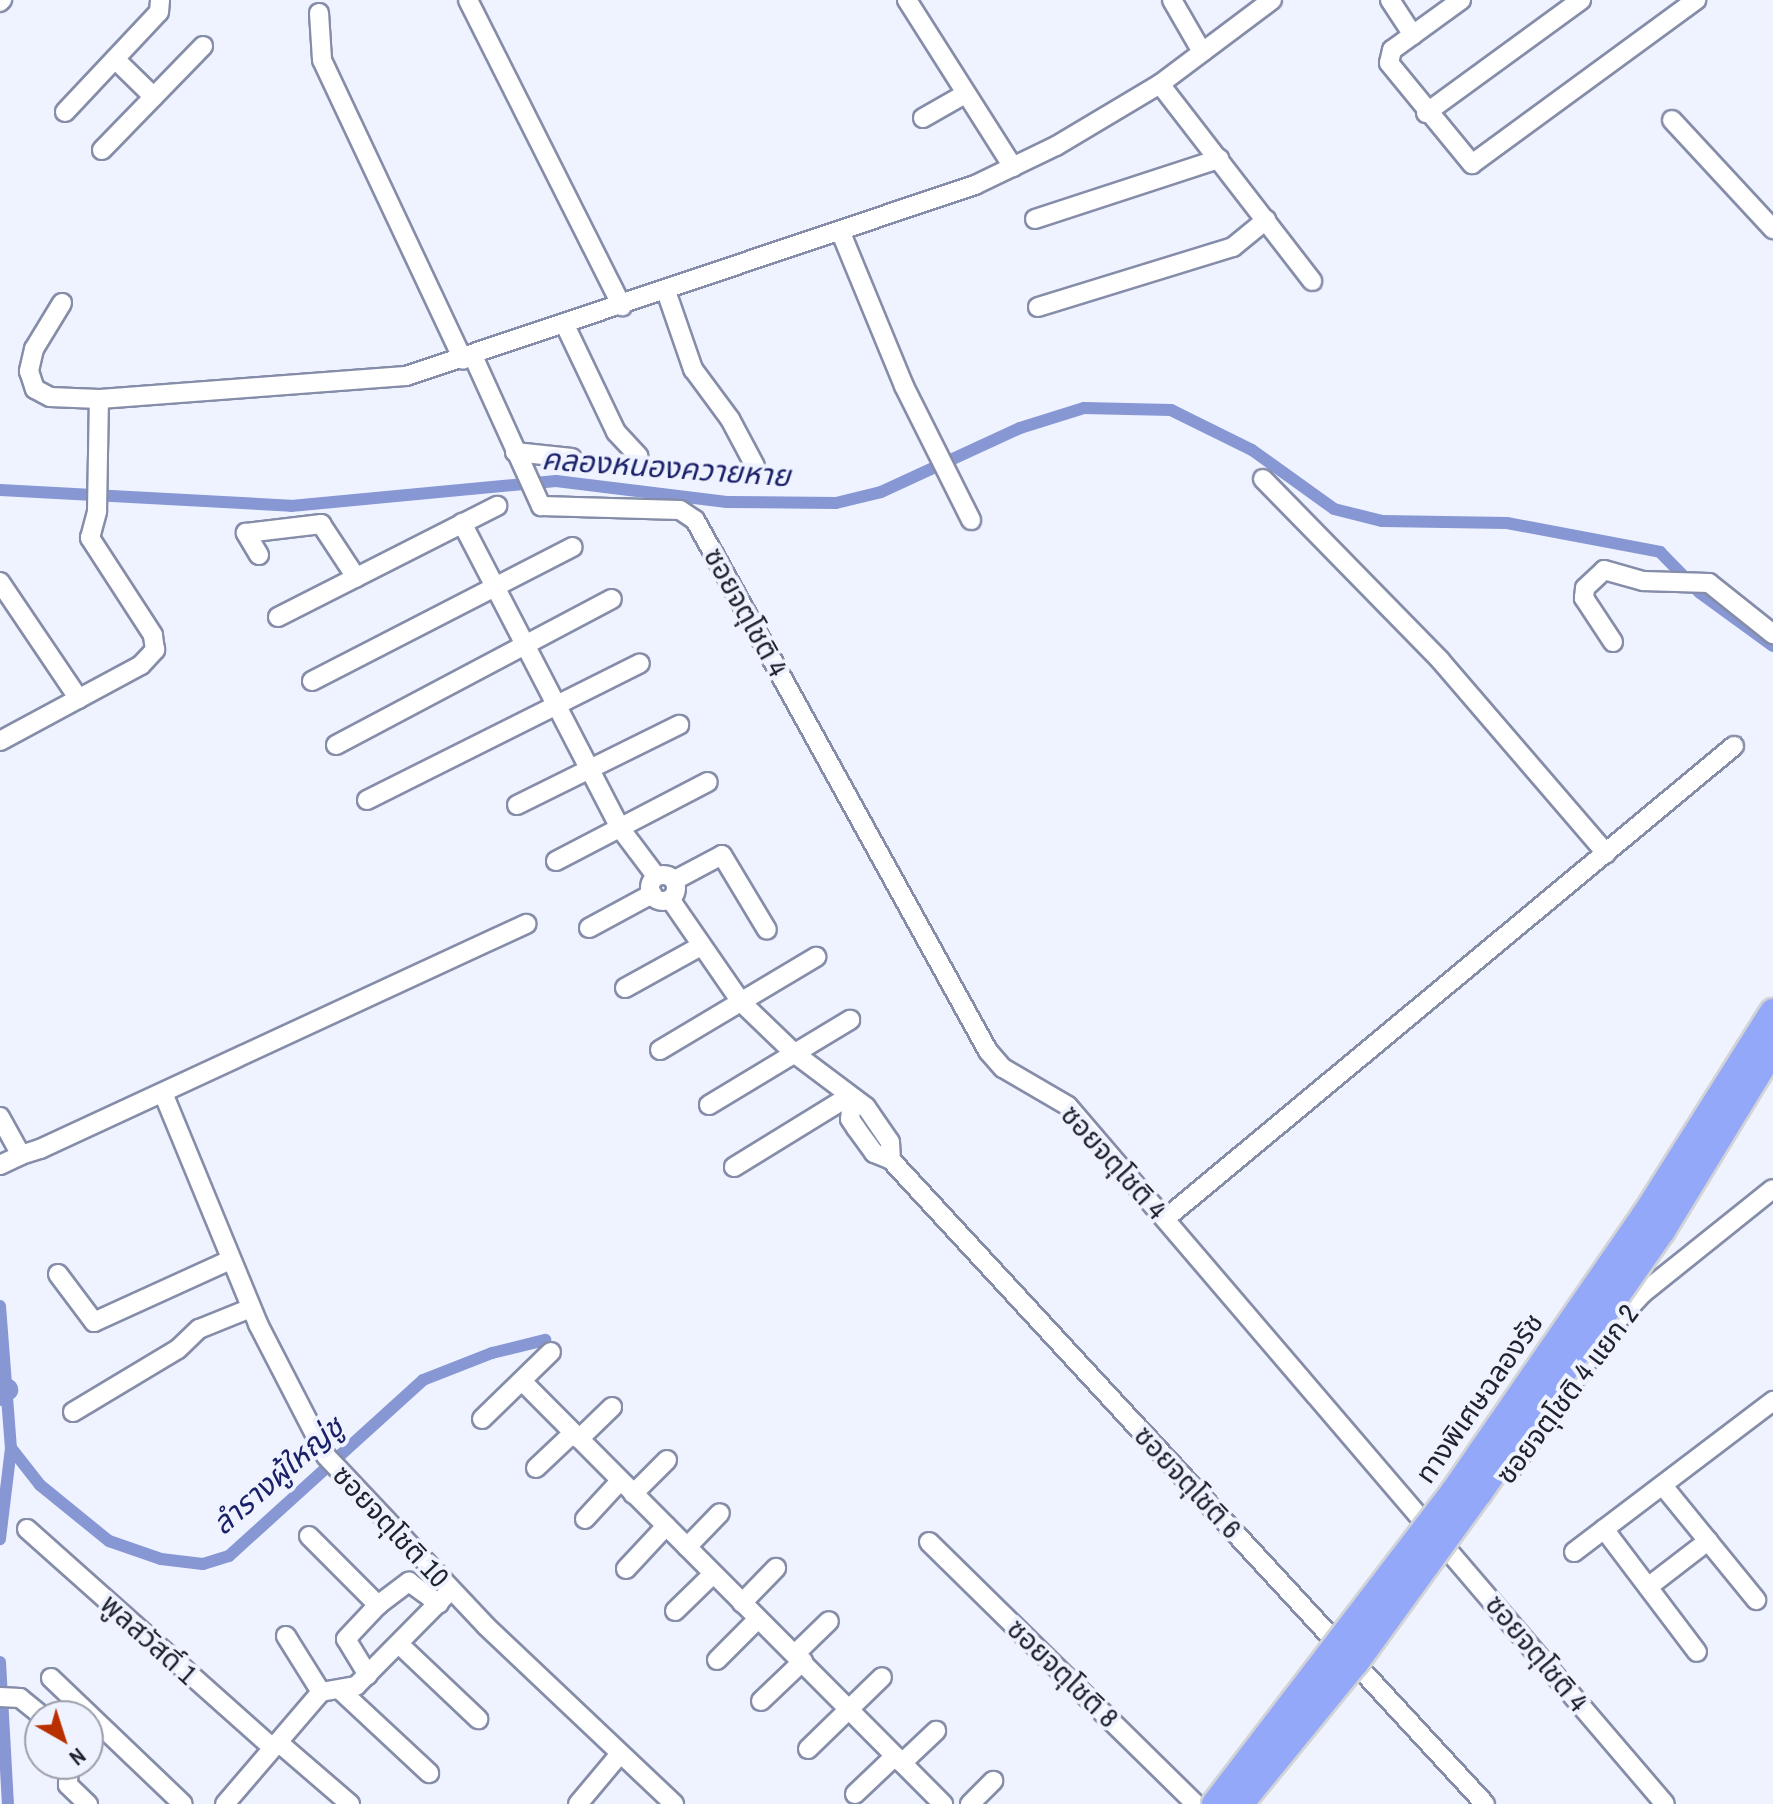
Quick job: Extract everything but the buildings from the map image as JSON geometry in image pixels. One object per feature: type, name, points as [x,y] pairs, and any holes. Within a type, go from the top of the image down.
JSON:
[{"type":"highway","name":"ทางพิเศษฉลองรัช","points":[[1215,1804],[1464,1477],[1645,1215],[1773,1012]]},
{"type":"highway","name":"ทางพิเศษฉลองรัช","points":[[1240,1804],[1356,1662],[1479,1493],[1662,1231],[1773,1049]]},
{"type":"street","points":[[65,112],[159,12],[160,0]]},
{"type":"street","points":[[468,0],[622,306]]},
{"type":"street","points":[[907,0],[1013,167]]},
{"type":"street","points":[[1172,0],[1202,52]]},
{"type":"street","points":[[62,303],[34,349],[31,381],[50,397],[99,399],[391,377],[468,357],[934,202],[1013,167],[1160,84],[1272,0]]},
{"type":"street","points":[[1390,0],[1413,35]]},
{"type":"street","points":[[1461,0],[1392,50],[1389,63],[1465,161],[1479,161],[1696,0]]},
{"type":"street","points":[[1426,113],[1581,0]]},
{"type":"street","points":[[319,13],[322,60],[520,460],[572,458]]},
{"type":"street","points":[[102,150],[203,46]]},
{"type":"street","points":[[115,59],[154,97]]},
{"type":"street","points":[[1160,84],[1312,281]]},
{"type":"street","points":[[923,118],[965,94]]},
{"type":"street","points":[[1672,120],[1773,229]]},
{"type":"street","points":[[1035,219],[1219,159]]},
{"type":"street","points":[[1038,307],[1233,247],[1266,220]]},
{"type":"street","points":[[841,233],[904,386],[971,520]]},
{"type":"street","points":[[666,291],[693,369],[730,419],[755,466]]},
{"type":"street","points":[[565,325],[616,432],[638,456]]},
{"type":"street","points":[[0,741],[141,665],[155,650],[153,635],[93,547],[97,511],[99,399]]},
{"type":"street","name":"ซอยจตุโชติ 4","points":[[520,460],[541,506],[680,510],[695,520],[988,1051],[1003,1068],[1068,1106],[1665,1804]]},
{"type":"street","points":[[1263,479],[1430,648],[1606,853]]},
{"type":"street","points":[[278,617],[497,506]]},
{"type":"street","points":[[462,523],[620,828],[741,1002],[794,1053],[850,1099],[734,1167]]},
{"type":"street","points":[[259,555],[246,533],[321,524],[356,577]]},
{"type":"street","points":[[312,681],[495,582],[573,547]]},
{"type":"street","points":[[1613,642],[1584,598],[1593,577],[1610,571],[1669,584],[1695,583],[1718,589],[1773,634]]},
{"type":"street","points":[[0,582],[79,699]]},
{"type":"street","points":[[336,745],[612,599]]},
{"type":"street","points":[[367,800],[640,663]]},
{"type":"street","points":[[517,805],[679,725]]},
{"type":"street","points":[[1165,1219],[1734,746]]},
{"type":"street","points":[[556,861],[708,782]]},
{"type":"street","points":[[589,928],[722,855],[767,930]]},
{"type":"street","points":[[0,1165],[163,1093],[526,924]]},
{"type":"street","points":[[625,988],[701,946]]},
{"type":"street","points":[[660,1050],[816,957]]},
{"type":"street","points":[[709,1105],[850,1020]]},
{"type":"street","name":"ซอยจตุโชติ 10","points":[[163,1093],[251,1308],[333,1464],[445,1597],[619,1755],[662,1800]]},
{"type":"street","name":"ซอยจตุโชติ 6","points":[[850,1099],[866,1107],[890,1142],[891,1160],[1485,1804]]},
{"type":"street","points":[[0,1117],[21,1155]]},
{"type":"street","name":"ซอยจตุโชติ 4 แยก 2","points":[[1451,1552],[1614,1324],[1643,1293],[1773,1189]]},
{"type":"street","points":[[58,1274],[94,1322],[230,1260]]},
{"type":"street","points":[[73,1412],[178,1349],[199,1329],[251,1308]]},
{"type":"street","points":[[482,1419],[551,1352]]},
{"type":"street","points":[[522,1381],[943,1804]]},
{"type":"street","points":[[1574,1552],[1664,1487],[1773,1401]]},
{"type":"street","points":[[536,1468],[612,1407]]},
{"type":"street","points":[[585,1519],[667,1460]]},
{"type":"street","points":[[1664,1487],[1756,1600]]},
{"type":"street","points":[[687,1547],[720,1513]]},
{"type":"street","points":[[626,1569],[666,1526]]},
{"type":"street","name":"พูลสวัสดิ์ 1","points":[[27,1529],[275,1745],[350,1804]]},
{"type":"street","points":[[1604,1529],[1697,1652]]},
{"type":"street","points":[[309,1536],[378,1605]]},
{"type":"street","points":[[1648,1587],[1708,1541]]},
{"type":"street","name":"ซอยจตุโชติ 8","points":[[929,1542],[1196,1804]]},
{"type":"street","points":[[742,1603],[776,1568]]},
{"type":"street","points":[[675,1611],[713,1574]]},
{"type":"street","points":[[225,1804],[275,1745],[330,1691],[356,1686],[368,1675],[400,1645],[445,1597],[409,1582],[378,1605],[346,1639],[368,1675]]},
{"type":"street","points":[[717,1660],[758,1619]]},
{"type":"street","points":[[761,1701],[829,1621]]},
{"type":"street","points":[[286,1636],[330,1691],[429,1773]]},
{"type":"street","points":[[400,1645],[478,1719]]},
{"type":"street","points":[[808,1749],[882,1677]]},
{"type":"street","points":[[51,1678],[183,1804]]},
{"type":"street","points":[[855,1794],[936,1731]]},
{"type":"street","points":[[578,1804],[619,1755]]},
{"type":"street","points":[[68,1780],[68,1785],[88,1804]]},
{"type":"street","points":[[970,1804],[993,1781]]},
{"type":"waterway","name":"คลองหนองควายหาย","points":[[0,490],[291,506],[556,481],[727,502],[836,503],[881,492],[1020,428],[1084,408],[1171,410],[1252,450],[1334,509],[1382,521],[1507,523],[1660,552],[1700,593],[1773,646]]},
{"type":"waterway","points":[[0,1306],[11,1448],[0,1539]]},
{"type":"waterway","name":"ลำรางผู้ใหญ่ชู","points":[[11,1448],[40,1485],[109,1541],[161,1559],[203,1564],[229,1556],[423,1380],[492,1353],[545,1340]]},
{"type":"waterway","points":[[0,1395],[7,1390]]},
{"type":"waterway","points":[[0,1662],[8,1804]]}]
